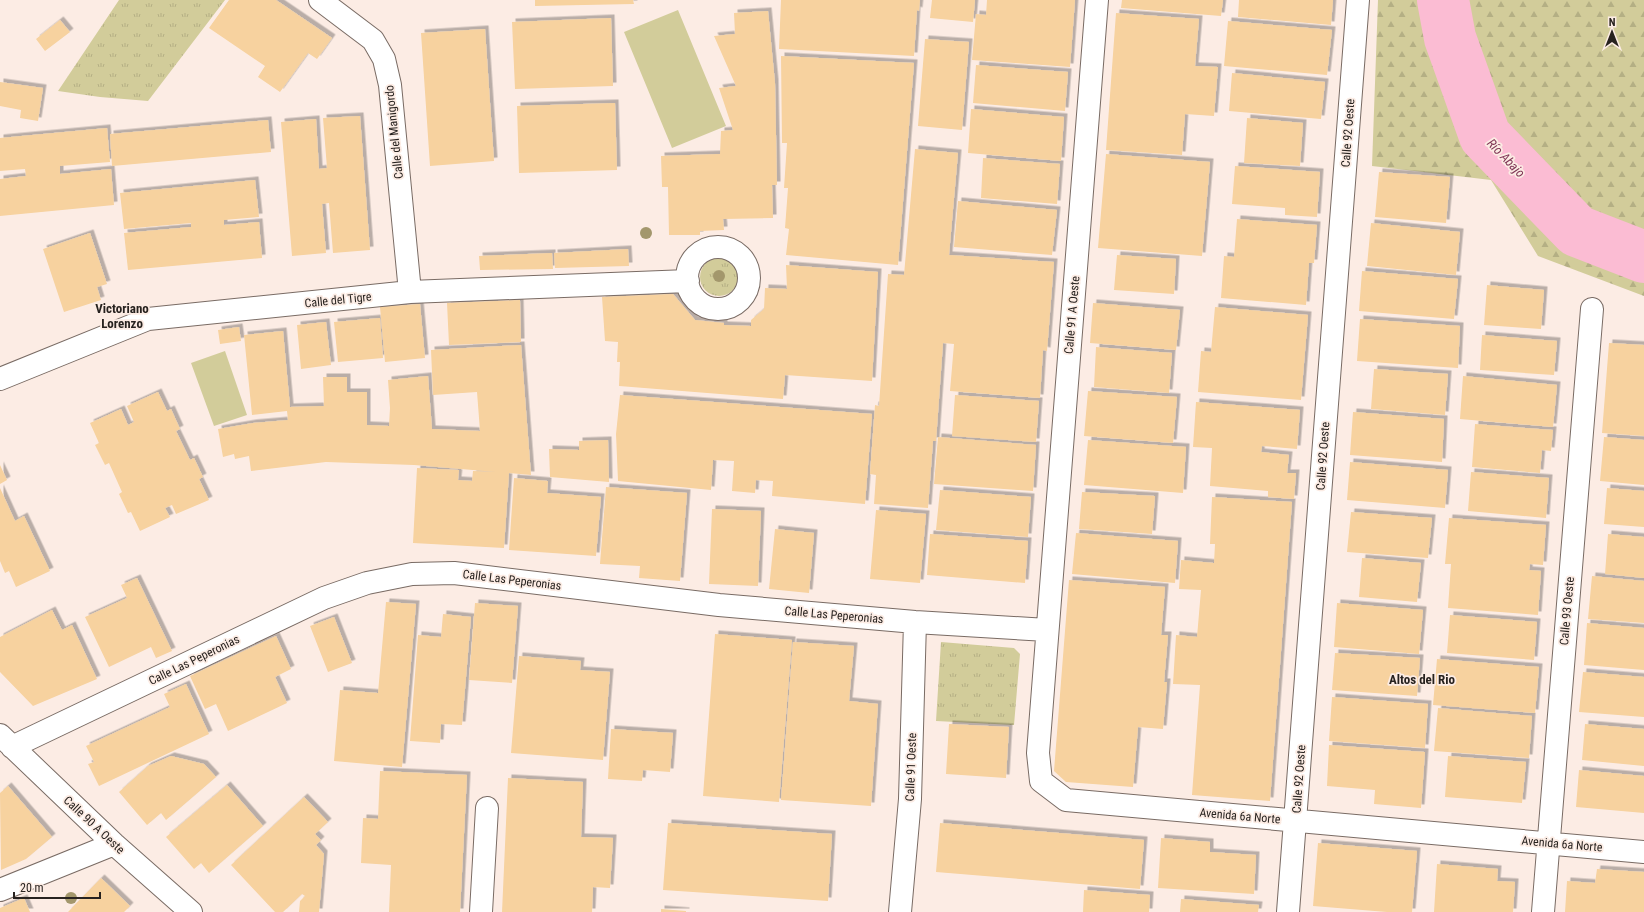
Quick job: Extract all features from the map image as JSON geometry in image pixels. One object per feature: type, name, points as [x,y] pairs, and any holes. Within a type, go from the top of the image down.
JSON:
[{"type":"street","name":"Calle del Manigordo","points":[[320,0],[373,40],[384,59],[390,85],[410,292]]},
{"type":"street","name":"Calle 91 A Oeste","points":[[1047,630],[1097,0]]},
{"type":"street","name":"Calle 92 Oeste","points":[[1288,912],[1358,0]]},
{"type":"street","name":"Calle del Tigre","points":[[0,379],[148,319],[410,292],[688,281]]},
{"type":"street","name":"Calle 93 Oeste","points":[[1543,912],[1592,309]]},
{"type":"street","name":"Calle Las Peperonias","points":[[6,741],[324,598],[367,583],[412,574],[454,573],[719,605],[915,622],[1047,630]]},
{"type":"street","name":"Calle 91 Oeste","points":[[900,912],[910,799],[915,622]]},
{"type":"street","name":"Avenida 6a Norte","points":[[1047,630],[1038,753],[1041,781],[1066,800],[1644,852]]},
{"type":"street","name":"Calle 90 A Oeste","points":[[6,741],[114,844],[191,912]]},
{"type":"street","points":[[481,912],[487,808]]},
{"type":"street","points":[[0,890],[114,844]]},
{"type":"green space","points":[[119,0],[225,0],[148,101],[100,97],[58,91]]},
{"type":"green space","points":[[1378,0],[1644,0],[1644,296],[1538,256],[1491,180],[1372,166]]},
{"type":"green space","points":[[678,10],[726,126],[672,148],[624,32]]},
{"type":"green space","points":[[719,258],[729,261],[735,267],[738,277],[735,287],[729,293],[719,296],[709,293],[703,287],[700,277],[703,267],[709,261]]},
{"type":"green space","points":[[225,351],[247,415],[214,426],[191,363]]},
{"type":"green space","points":[[941,642],[1014,648],[1020,654],[1014,725],[936,721]]},
{"type":"building","points":[[229,0],[276,0],[332,38],[317,59],[308,53],[280,92],[258,77],[265,66],[209,28]]},
{"type":"building","points":[[535,0],[633,0],[634,4],[535,6]]},
{"type":"building","points":[[781,0],[920,0],[919,11],[917,10],[914,56],[779,49]]},
{"type":"building","points":[[932,0],[975,0],[973,22],[930,18]]},
{"type":"building","points":[[987,0],[1075,0],[1070,67],[972,60],[976,14],[986,15]]},
{"type":"building","points":[[1122,0],[1223,0],[1221,16],[1121,8]]},
{"type":"building","points":[[1239,0],[1333,0],[1331,25],[1238,17]]},
{"type":"building","points":[[768,11],[775,83],[777,185],[772,185],[773,218],[723,219],[724,230],[700,231],[700,235],[669,235],[668,187],[662,187],[661,156],[720,154],[721,131],[733,130],[719,88],[736,86],[714,36],[735,34],[734,13]]},
{"type":"building","points":[[1116,13],[1199,19],[1195,66],[1218,67],[1214,116],[1185,114],[1182,155],[1106,150]]},
{"type":"building","points":[[611,18],[613,86],[515,89],[512,22]]},
{"type":"building","points":[[60,20],[70,32],[45,51],[36,39]]},
{"type":"building","points":[[1228,21],[1332,30],[1327,75],[1224,66]]},
{"type":"building","points":[[485,29],[494,161],[430,166],[421,33]]},
{"type":"building","points":[[925,39],[969,42],[962,130],[918,126]]},
{"type":"building","points":[[781,56],[914,63],[898,265],[786,255],[789,229],[785,228],[788,188],[784,188],[787,143],[782,143]]},
{"type":"building","points":[[976,65],[1068,72],[1065,111],[973,103]]},
{"type":"building","points":[[1232,73],[1325,82],[1321,119],[1229,111]]},
{"type":"building","points":[[0,82],[43,88],[38,121],[20,118],[21,110],[0,106]]},
{"type":"building","points":[[615,103],[617,170],[519,173],[517,106]]},
{"type":"building","points":[[971,109],[1064,117],[1061,161],[968,153]]},
{"type":"building","points":[[360,116],[370,250],[333,253],[329,203],[322,204],[326,253],[292,256],[281,122],[316,119],[319,169],[327,168],[323,118]]},
{"type":"building","points":[[1247,118],[1303,123],[1300,166],[1244,163]]},
{"type":"building","points":[[268,120],[271,152],[112,166],[110,134]]},
{"type":"building","points":[[107,128],[110,162],[60,166],[60,174],[111,169],[114,205],[0,216],[0,179],[26,176],[25,169],[0,171],[0,138]]},
{"type":"building","points":[[915,149],[958,153],[949,255],[1054,262],[1047,351],[1043,350],[1040,398],[950,391],[954,344],[943,343],[936,441],[933,441],[928,508],[874,504],[876,475],[870,474],[875,405],[879,406],[888,274],[904,275]]},
{"type":"building","points":[[1106,154],[1210,162],[1202,256],[1098,248]]},
{"type":"building","points":[[983,158],[1060,164],[1057,204],[981,198]]},
{"type":"building","points":[[1235,166],[1320,172],[1317,217],[1285,215],[1285,208],[1232,204]]},
{"type":"building","points":[[1379,172],[1450,177],[1446,223],[1375,217]]},
{"type":"building","points":[[255,180],[259,217],[224,220],[224,225],[259,222],[262,258],[128,270],[124,233],[191,227],[191,223],[124,229],[120,193]]},
{"type":"building","points":[[958,201],[1057,210],[1052,255],[954,247]]},
{"type":"building","points":[[1237,219],[1317,225],[1314,263],[1309,263],[1306,305],[1221,298],[1224,256],[1234,257]]},
{"type":"building","points":[[1371,223],[1460,232],[1456,275],[1367,266]]},
{"type":"building","points":[[90,233],[107,284],[97,287],[101,300],[64,312],[43,249]]},
{"type":"building","points":[[628,249],[629,266],[555,268],[554,253]]},
{"type":"building","points":[[552,253],[553,269],[480,270],[479,256]]},
{"type":"building","points":[[1117,255],[1176,259],[1174,294],[1114,290]]},
{"type":"building","points":[[786,265],[878,272],[872,381],[785,375],[783,399],[619,386],[620,362],[617,362],[618,342],[605,341],[602,297],[673,294],[695,320],[724,323],[724,325],[751,326],[751,320],[764,309],[765,288],[787,289]]},
{"type":"building","points":[[1362,271],[1458,279],[1454,319],[1359,311]]},
{"type":"building","points":[[1487,285],[1544,290],[1541,329],[1484,325]]},
{"type":"building","points":[[520,300],[521,342],[449,345],[447,303]]},
{"type":"building","points":[[1093,303],[1180,310],[1176,350],[1090,343]]},
{"type":"building","points":[[420,304],[425,358],[385,362],[380,307]]},
{"type":"building","points":[[1215,307],[1308,315],[1301,400],[1198,392],[1201,351],[1211,352]]},
{"type":"building","points":[[380,318],[383,358],[338,362],[334,322]]},
{"type":"building","points":[[1360,319],[1460,326],[1458,368],[1357,361]]},
{"type":"building","points":[[326,322],[331,365],[301,369],[297,325]]},
{"type":"building","points":[[239,327],[241,341],[220,344],[218,330]]},
{"type":"building","points":[[283,331],[290,407],[324,406],[323,377],[347,377],[347,392],[367,392],[367,425],[389,426],[390,408],[388,380],[428,376],[432,429],[480,431],[477,392],[433,395],[431,350],[521,345],[531,475],[509,473],[504,548],[413,543],[417,468],[459,470],[458,480],[472,481],[473,471],[496,472],[414,465],[326,462],[251,471],[249,456],[235,459],[234,454],[223,457],[218,429],[253,423],[288,420],[287,411],[252,415],[244,335]]},
{"type":"building","points":[[1482,335],[1557,341],[1554,375],[1480,370]]},
{"type":"building","points":[[1609,343],[1644,345],[1644,436],[1602,433]]},
{"type":"building","points":[[1096,347],[1172,353],[1169,393],[1094,387]]},
{"type":"building","points":[[1374,369],[1448,374],[1445,415],[1371,409]]},
{"type":"building","points":[[1463,376],[1557,385],[1553,427],[1460,419]]},
{"type":"building","points":[[1088,391],[1177,397],[1173,443],[1084,436]]},
{"type":"building","points":[[158,392],[167,411],[171,409],[180,429],[176,431],[190,460],[194,458],[203,477],[199,479],[209,500],[176,514],[172,505],[165,508],[170,517],[140,531],[131,512],[128,513],[119,494],[122,492],[109,463],[105,465],[95,445],[99,443],[90,423],[121,409],[128,425],[134,422],[127,406]]},
{"type":"building","points":[[620,395],[872,414],[865,504],[772,496],[773,481],[756,480],[755,493],[732,491],[734,461],[713,460],[711,490],[618,481],[616,434]]},
{"type":"building","points":[[955,395],[1039,401],[1036,442],[952,436]]},
{"type":"building","points":[[1196,402],[1300,410],[1297,449],[1262,446],[1261,452],[1289,455],[1287,473],[1296,473],[1294,499],[1268,497],[1268,491],[1210,486],[1212,448],[1193,447]]},
{"type":"building","points":[[1353,412],[1444,419],[1442,462],[1350,455]]},
{"type":"building","points":[[1475,424],[1553,430],[1551,451],[1542,450],[1540,473],[1472,467]]},
{"type":"building","points":[[938,437],[1036,445],[1033,491],[934,484]]},
{"type":"building","points":[[1604,437],[1644,440],[1644,485],[1600,481]]},
{"type":"building","points":[[608,440],[609,482],[550,477],[549,449],[579,450],[579,441]]},
{"type":"building","points":[[1088,440],[1186,447],[1183,493],[1084,485]]},
{"type":"building","points":[[1350,462],[1448,470],[1445,508],[1347,500]]},
{"type":"building","points":[[0,465],[7,480],[0,484]]},
{"type":"building","points":[[1471,472],[1549,478],[1546,518],[1468,511]]},
{"type":"building","points":[[514,478],[548,481],[547,493],[601,497],[596,556],[509,550]]},
{"type":"building","points":[[606,487],[687,493],[680,581],[639,578],[640,566],[600,564]]},
{"type":"building","points":[[0,488],[15,521],[24,516],[50,571],[16,587],[9,571],[5,573],[0,561]]},
{"type":"building","points":[[1607,488],[1644,491],[1644,527],[1604,524]]},
{"type":"building","points":[[940,490],[1031,497],[1028,537],[936,530]]},
{"type":"building","points":[[1082,492],[1155,496],[1152,534],[1079,529]]},
{"type":"building","points":[[1212,497],[1292,502],[1270,801],[1192,795],[1200,685],[1173,684],[1176,635],[1197,637],[1201,590],[1179,589],[1181,560],[1214,563],[1215,544],[1210,544]]},
{"type":"building","points":[[712,509],[761,511],[758,586],[709,584]]},
{"type":"building","points":[[876,510],[926,514],[920,583],[870,579]]},
{"type":"building","points":[[1351,512],[1432,518],[1428,558],[1347,552]]},
{"type":"building","points":[[1449,518],[1546,525],[1543,565],[1530,564],[1529,570],[1541,571],[1538,615],[1448,608],[1451,564],[1445,564]]},
{"type":"building","points":[[775,529],[814,533],[809,593],[769,589]]},
{"type":"building","points":[[1076,533],[1178,541],[1175,583],[1072,574]]},
{"type":"building","points":[[930,534],[1028,541],[1025,583],[927,575]]},
{"type":"building","points":[[1608,534],[1644,537],[1644,578],[1605,574]]},
{"type":"building","points":[[1362,558],[1421,563],[1417,602],[1359,597]]},
{"type":"building","points":[[1592,576],[1644,581],[1644,623],[1588,619]]},
{"type":"building","points":[[137,578],[172,651],[156,658],[151,647],[109,667],[85,617],[127,598],[121,585]]},
{"type":"building","points":[[1069,580],[1165,587],[1161,635],[1168,635],[1164,682],[1167,682],[1163,729],[1138,727],[1133,787],[1066,782],[1054,771]]},
{"type":"building","points":[[386,602],[416,604],[402,767],[334,761],[340,690],[378,693]]},
{"type":"building","points":[[475,603],[518,606],[512,683],[469,680]]},
{"type":"building","points":[[1337,603],[1423,610],[1419,654],[1334,647]]},
{"type":"building","points":[[52,610],[62,630],[72,625],[97,679],[33,706],[0,672],[0,637]]},
{"type":"building","points":[[443,614],[471,617],[462,725],[441,724],[440,743],[410,741],[418,635],[441,637]]},
{"type":"building","points":[[1450,615],[1537,622],[1534,660],[1447,653]]},
{"type":"building","points":[[334,617],[352,663],[328,672],[310,626]]},
{"type":"building","points":[[1587,623],[1644,628],[1644,670],[1584,665]]},
{"type":"building","points":[[715,634],[792,640],[779,802],[703,796]]},
{"type":"building","points":[[276,636],[291,669],[275,677],[287,703],[228,731],[216,704],[205,709],[190,676]]},
{"type":"building","points":[[793,642],[854,646],[849,701],[878,704],[871,806],[781,800]]},
{"type":"building","points":[[1335,653],[1420,658],[1417,696],[1332,690]]},
{"type":"building","points":[[519,656],[581,661],[580,670],[610,672],[603,760],[511,753]]},
{"type":"building","points":[[1437,659],[1539,667],[1535,713],[1433,705]]},
{"type":"building","points":[[1583,672],[1644,677],[1644,717],[1579,712]]},
{"type":"building","points":[[186,684],[209,734],[99,786],[88,764],[94,762],[86,746],[170,707],[164,694]]},
{"type":"building","points":[[1332,697],[1428,704],[1425,748],[1329,741]]},
{"type":"building","points":[[1438,708],[1532,716],[1529,758],[1434,751]]},
{"type":"building","points":[[949,724],[1009,727],[1006,778],[946,774]]},
{"type":"building","points":[[1585,724],[1644,729],[1644,766],[1582,760]]},
{"type":"building","points":[[611,729],[673,733],[670,772],[643,770],[642,781],[608,779]]},
{"type":"building","points":[[1329,745],[1425,752],[1421,808],[1374,804],[1375,790],[1327,786]]},
{"type":"building","points":[[171,756],[204,764],[216,777],[166,820],[161,813],[147,825],[119,792],[148,766]]},
{"type":"building","points":[[1448,756],[1526,762],[1522,803],[1445,797]]},
{"type":"building","points":[[1579,770],[1644,776],[1644,813],[1576,807]]},
{"type":"building","points":[[380,771],[467,775],[460,912],[389,912],[391,865],[361,863],[363,818],[378,819]]},
{"type":"building","points":[[508,778],[583,782],[581,837],[613,838],[610,888],[593,887],[592,912],[502,912]]},
{"type":"building","points":[[227,785],[263,826],[209,873],[201,863],[194,869],[166,837]]},
{"type":"building","points":[[8,786],[52,837],[26,859],[1,870],[0,793]]},
{"type":"building","points":[[304,797],[328,822],[315,834],[321,840],[316,845],[324,854],[319,912],[299,912],[300,901],[305,896],[302,894],[283,912],[275,912],[231,865]]},
{"type":"building","points":[[668,823],[832,834],[828,901],[663,890]]},
{"type":"building","points":[[940,823],[1144,840],[1140,889],[936,872]]},
{"type":"building","points":[[1161,838],[1210,842],[1210,852],[1256,855],[1254,894],[1158,888]]},
{"type":"building","points":[[1318,843],[1417,851],[1412,912],[1387,912],[1313,906]]},
{"type":"building","points":[[1437,864],[1498,869],[1497,881],[1515,882],[1513,912],[1434,912]]},
{"type":"building","points":[[1597,869],[1644,872],[1644,912],[1565,912],[1567,881],[1595,883]]},
{"type":"building","points":[[101,878],[130,906],[124,912],[68,912]]},
{"type":"building","points":[[1084,890],[1150,895],[1149,912],[1083,912]]},
{"type":"building","points":[[24,898],[30,912],[0,912],[0,908]]},
{"type":"building","points":[[1181,899],[1259,905],[1258,912],[1180,912]]},
{"type":"building","points":[[661,909],[686,911],[686,912],[661,912]]},
{"type":"waterway","name":"Río Abajo","points":[[1443,0],[1450,38],[1485,136],[1577,231],[1644,257]]},
{"type":"district","name":"Victoriano Lorenzo","points":[[122,316]]},
{"type":"district","name":"Altos del Rio","points":[[1422,679]]}]
